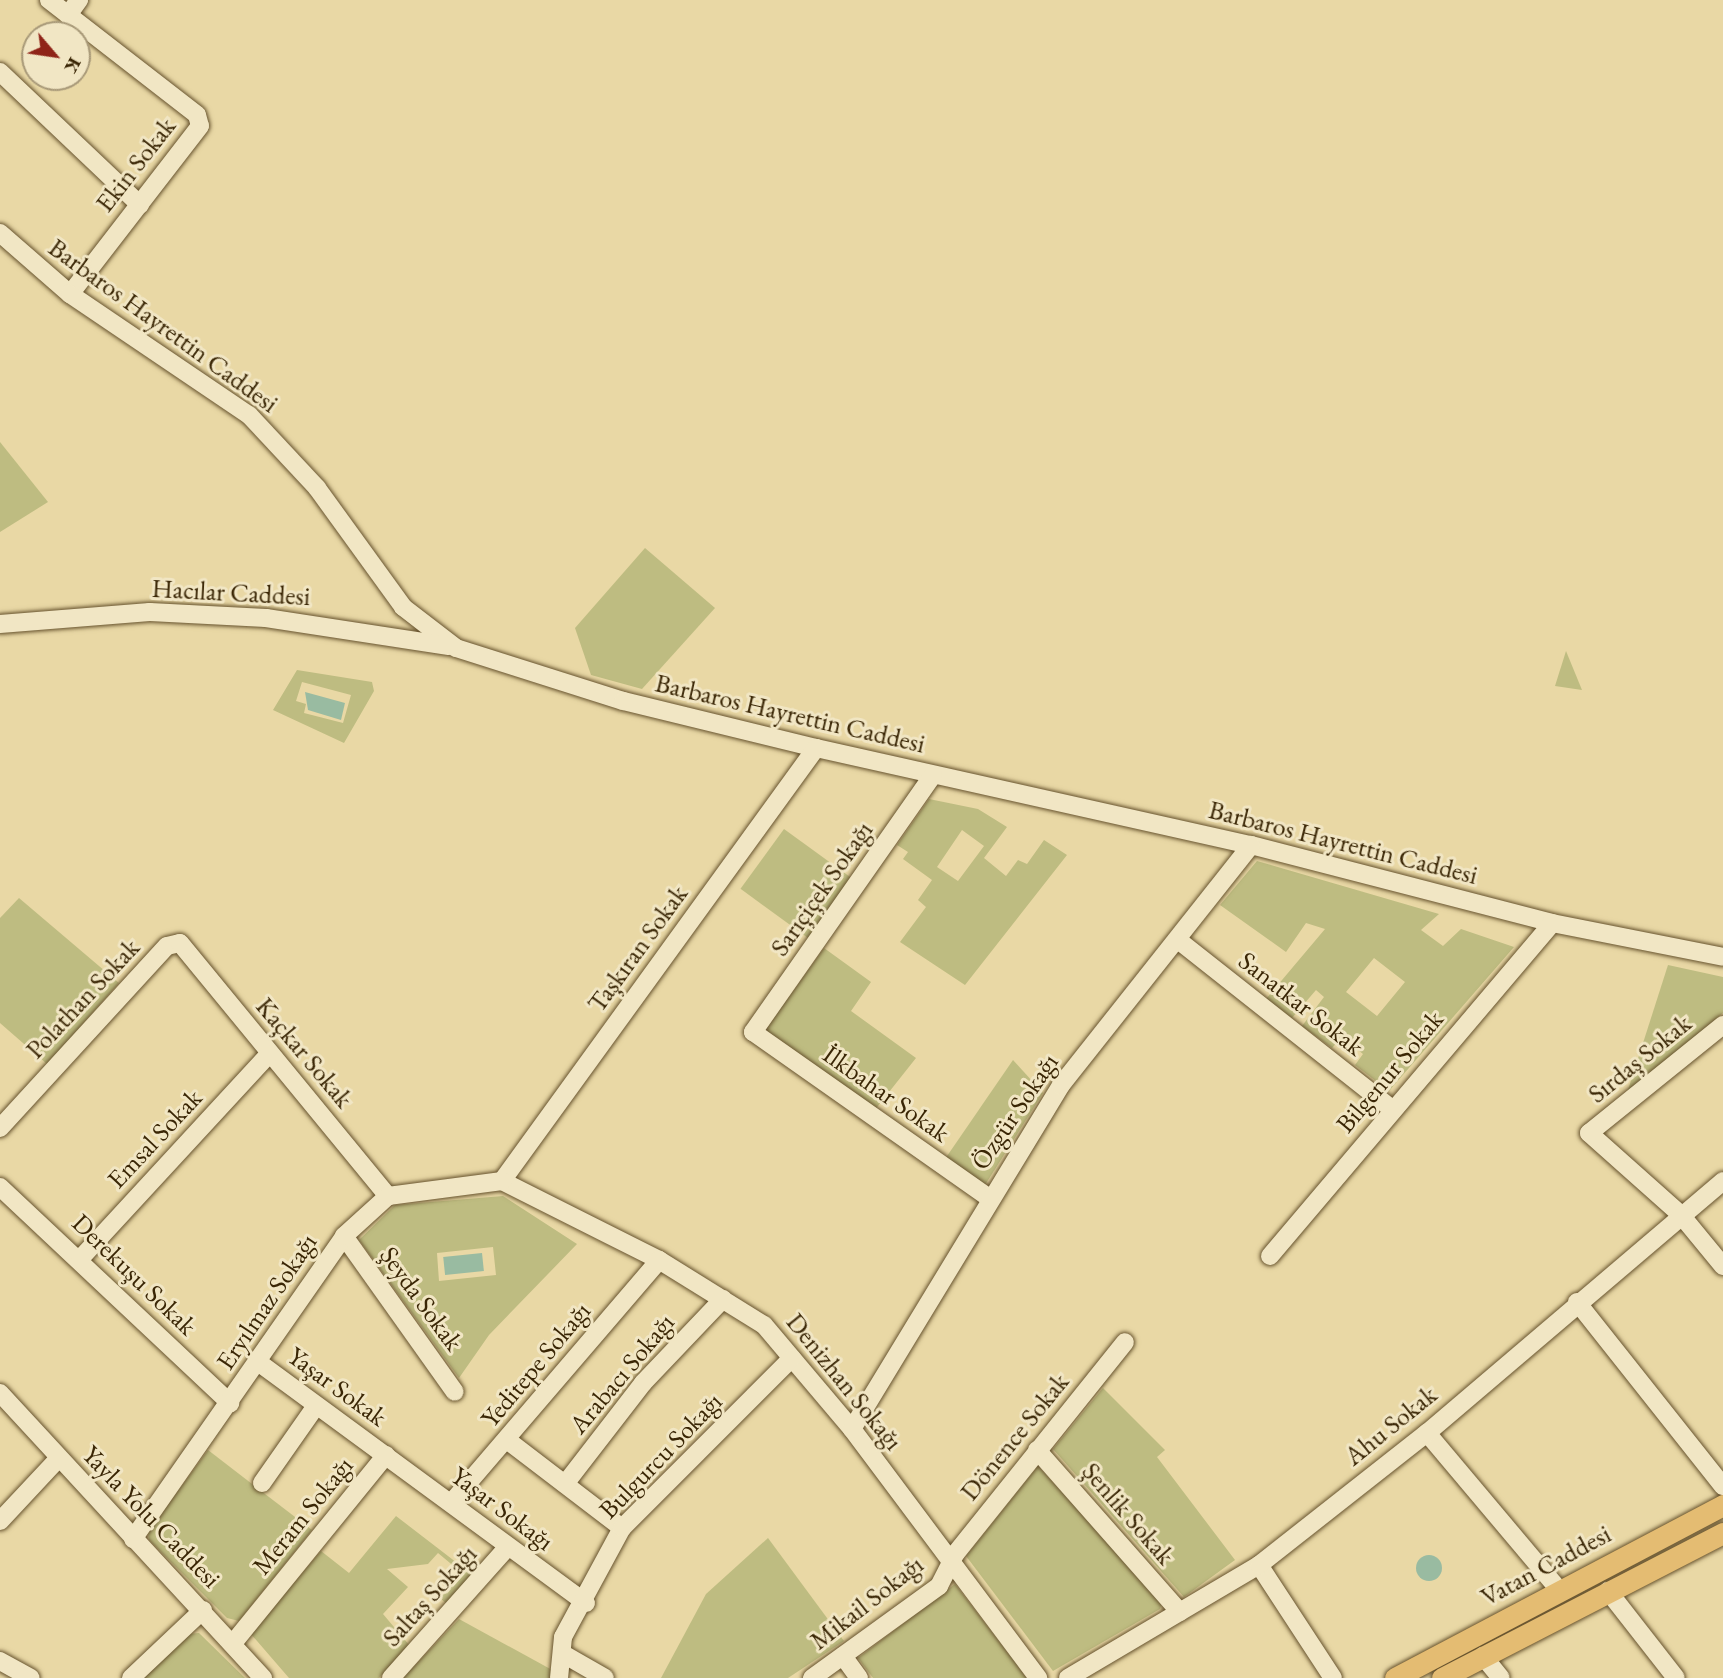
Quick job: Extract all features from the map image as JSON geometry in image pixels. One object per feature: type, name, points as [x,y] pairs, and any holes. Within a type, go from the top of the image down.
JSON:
[{"type":"main road","name":"Vatan Caddesi","points":[[1395,1678],[1723,1505]]},
{"type":"main road","name":"Vatan Caddesi","points":[[1442,1678],[1723,1533]]},
{"type":"street","name":"Ekin Sokak","points":[[49,0],[197,115],[200,126],[70,293]]},
{"type":"street","points":[[68,15],[79,0]]},
{"type":"street","points":[[0,72],[139,205]]},
{"type":"street","name":"Barbaros Hayrettin Caddesi","points":[[0,233],[70,293],[249,415],[317,488],[403,607],[456,648],[623,701],[933,775],[1251,845],[1552,923],[1723,957]]},
{"type":"street","name":"Hacılar Caddesi","points":[[0,624],[150,612],[253,617],[387,632],[456,648]]},
{"type":"street","name":"Taşkıran Sokak","points":[[502,1181],[816,748]]},
{"type":"street","name":"Sarıçiçek Sokağı","points":[[753,1032],[933,775]]},
{"type":"street","name":"Özgür Sokağı","points":[[852,1429],[989,1198],[1061,1085],[1251,845]]},
{"type":"street","name":"Bilgenur Sokak","points":[[1270,1256],[1552,923]]},
{"type":"street","name":"Sanatkar Sokak","points":[[1178,940],[1392,1110]]},
{"type":"street","name":"Kaçkar Sokak","points":[[180,943],[388,1196]]},
{"type":"street","name":"Polathan Sokak","points":[[0,1128],[167,946],[180,943]]},
{"type":"street","name":"Sırdaş Sokak","points":[[1681,1214],[1589,1133],[1723,1025]]},
{"type":"street","name":"İlkbahar Sokak","points":[[753,1032],[989,1198]]},
{"type":"street","name":"Emsal Sokak","points":[[80,1259],[269,1054]]},
{"type":"street","points":[[388,1196],[502,1181]]},
{"type":"street","name":"Denizhan Sokağı","points":[[502,1181],[659,1260],[764,1325],[852,1429],[952,1568],[1038,1678]]},
{"type":"street","name":"Ahu Sokak","points":[[1068,1678],[1259,1565],[1427,1433],[1577,1302],[1723,1181]]},
{"type":"street","name":"Derekuşu Sokak","points":[[1,1190],[80,1259],[230,1403]]},
{"type":"street","name":"Eryılmaz Sokağı","points":[[133,1539],[344,1236],[388,1196]]},
{"type":"street","points":[[1681,1214],[1723,1266]]},
{"type":"street","name":"Şeyda Sokak","points":[[344,1236],[455,1392]]},
{"type":"street","name":"Yeditepe Sokağı","points":[[451,1503],[659,1260]]},
{"type":"street","name":"Arabacı Sokağı","points":[[565,1485],[643,1383],[723,1299]]},
{"type":"street","points":[[1577,1302],[1723,1486]]},
{"type":"street","name":"Dönence Sokak","points":[[952,1568],[956,1553],[1125,1342]]},
{"type":"street","name":"Bulgurcu Sokağı","points":[[559,1678],[565,1655],[563,1637],[586,1603],[621,1528],[792,1358]]},
{"type":"street","name":"Yaşar Sokak","points":[[258,1362],[386,1455]]},
{"type":"street","name":"Yayla Yolu Caddesi","points":[[0,1393],[133,1539],[234,1642],[263,1678]]},
{"type":"street","points":[[262,1483],[316,1406]]},
{"type":"street","points":[[1427,1433],[1559,1590]]},
{"type":"street","points":[[506,1440],[621,1528]]},
{"type":"street","name":"Şenlik Sokak","points":[[1037,1450],[1180,1612]]},
{"type":"street","name":"Yaşar Sokağı","points":[[386,1455],[507,1548],[586,1603]]},
{"type":"street","name":"Meram Sokağı","points":[[234,1642],[386,1455]]},
{"type":"street","points":[[0,1521],[59,1458]]},
{"type":"street","name":"Saltaş Sokağı","points":[[391,1678],[507,1548]]},
{"type":"street","points":[[1259,1565],[1334,1678]]},
{"type":"street","name":"Mikail Sokağı","points":[[813,1678],[939,1586],[952,1568]]},
{"type":"street","points":[[1608,1591],[1675,1678]]},
{"type":"street","points":[[131,1678],[203,1610]]},
{"type":"street","points":[[565,1655],[605,1678]]},
{"type":"street","points":[[843,1656],[859,1678]]},
{"type":"street","points":[[1483,1656],[1501,1678]]},
{"type":"street","points":[[0,1661],[31,1678]]},
{"type":"shaded area","points":[[0,442],[48,502],[0,532]]},
{"type":"shaded area","points":[[645,548],[715,608],[642,689],[591,675],[575,628]]},
{"type":"shaded area","points":[[1566,651],[1582,690],[1555,686]]},
{"type":"shaded area","points":[[297,670],[372,682],[374,691],[344,743],[273,710]],"holes":[[[302,682],[351,695],[343,723],[304,713],[306,704],[296,701]]]},
{"type":"shaded area","points":[[305,692],[345,703],[341,720],[308,710]]},
{"type":"shaded area","points":[[929,799],[978,809],[1007,827],[984,858],[1006,876],[1018,860],[1027,864],[1044,840],[1067,855],[965,985],[900,942],[926,907],[918,900],[932,880],[903,859],[908,852],[897,845]],"holes":[[[962,830],[984,846],[958,881],[937,867]]]},
{"type":"shaded area","points":[[784,829],[854,880],[810,939],[741,889]]},
{"type":"shaded area","points":[[1257,861],[1439,914],[1421,930],[1443,946],[1461,929],[1514,947],[1389,1091],[1355,1065],[1363,1054],[1342,1037],[1332,1048],[1302,1026],[1324,997],[1316,990],[1292,1018],[1266,999],[1325,929],[1306,923],[1286,952],[1220,905]],"holes":[[[1374,958],[1405,982],[1377,1016],[1346,992]]]},
{"type":"shaded area","points":[[19,898],[119,983],[47,1064],[0,1023],[0,918]]},
{"type":"shaded area","points":[[824,948],[871,982],[851,1011],[916,1058],[874,1111],[763,1033]]},
{"type":"shaded area","points":[[1668,965],[1723,977],[1723,1013],[1627,1093]]},
{"type":"shaded area","points":[[1013,1060],[1043,1093],[985,1185],[945,1159]]},
{"type":"shaded area","points":[[503,1196],[577,1244],[489,1335],[459,1378],[359,1240],[395,1205]],"holes":[[[493,1247],[496,1275],[439,1281],[437,1253]]]},
{"type":"shaded area","points":[[482,1253],[484,1271],[445,1275],[443,1257]]},
{"type":"shaded area","points":[[1103,1388],[1165,1450],[1157,1457],[1235,1560],[1184,1597],[1053,1449]]},
{"type":"shaded area","points":[[208,1450],[312,1530],[239,1621],[227,1618],[149,1540],[148,1532]]},
{"type":"shaded area","points":[[1038,1466],[1162,1602],[1160,1609],[1053,1671],[966,1556]]},
{"type":"shaded area","points":[[396,1516],[474,1576],[448,1605],[440,1598],[462,1573],[438,1553],[428,1564],[387,1569],[408,1587],[383,1614],[410,1646],[379,1678],[289,1678],[250,1633],[321,1551],[349,1573]]},
{"type":"shaded area","points":[[768,1538],[844,1641],[788,1678],[661,1678],[706,1594]]},
{"type":"shaded area","points":[[1429,1555],[1438,1559],[1442,1568],[1438,1577],[1429,1581],[1420,1577],[1416,1568],[1420,1559]]},
{"type":"shaded area","points":[[955,1584],[1027,1678],[873,1678],[858,1658]]},
{"type":"shaded area","points":[[459,1619],[554,1671],[550,1678],[403,1678]]},
{"type":"shaded area","points":[[199,1633],[245,1678],[143,1678],[188,1634]]}]
